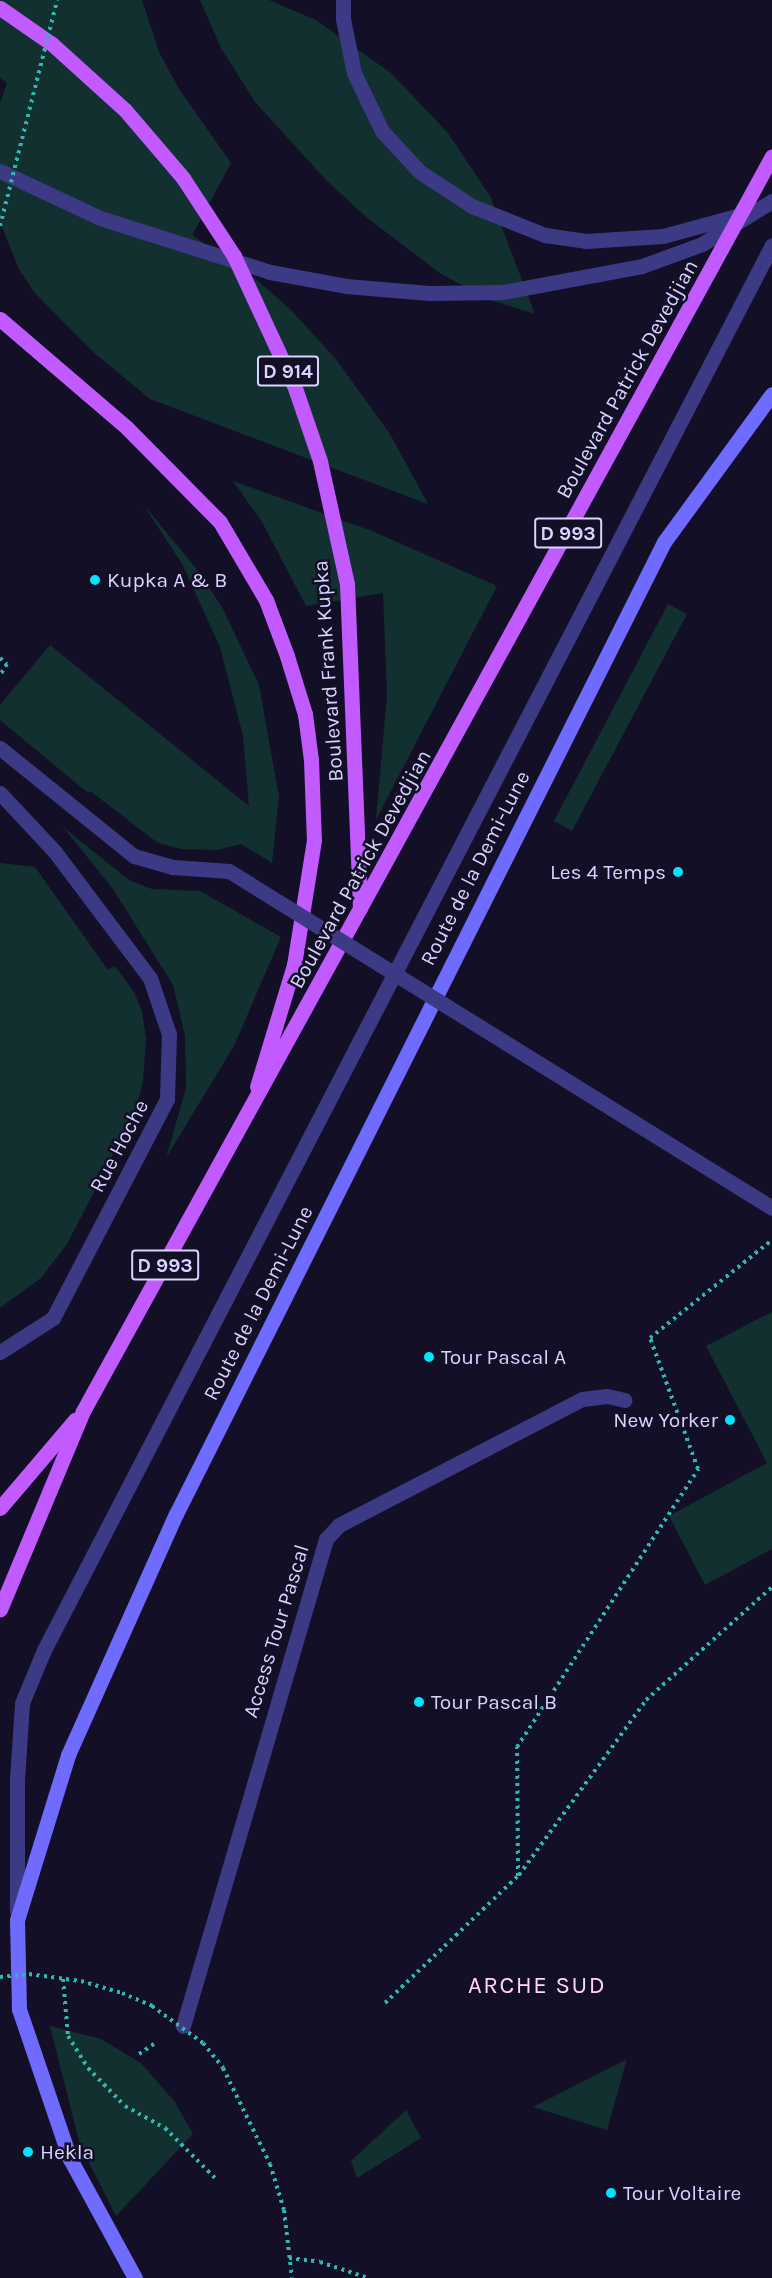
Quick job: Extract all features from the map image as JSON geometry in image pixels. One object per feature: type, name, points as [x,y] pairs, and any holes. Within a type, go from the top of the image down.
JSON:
[{"type":"main road","name":"Boulevard Frank Kupka","points":[[0,8],[52,44],[125,110],[183,178],[234,256],[294,386],[320,461],[347,584],[360,908]]},
{"type":"main road","name":"Boulevard Patrick Devedjian","points":[[0,1609],[83,1411],[247,1119],[772,156]]},
{"type":"main road","points":[[0,319],[119,420],[184,482],[220,522],[246,559],[266,600],[305,714],[311,760],[314,840],[294,965],[247,1119]]},
{"type":"main road","points":[[0,1508],[83,1411]]},
{"type":"street","points":[[343,0],[349,50],[366,102],[399,152],[442,190],[472,207],[545,235],[586,241],[663,236],[717,224],[772,200]]},
{"type":"street","points":[[0,171],[100,218],[270,272],[346,286],[429,293],[503,292],[642,266],[702,244],[772,200]]},
{"type":"street","points":[[17,1920],[17,1779],[22,1703],[44,1650],[615,544],[772,245]]},
{"type":"street","name":"Route de la Demi-Lune","points":[[135,2278],[70,2159],[51,2113],[20,2009],[17,1920],[69,1755],[171,1524],[664,542],[772,394]]},
{"type":"street","points":[[0,748],[134,856],[173,867],[229,871],[772,1208]]},
{"type":"street","name":"Rue Hoche","points":[[0,793],[55,852],[150,978],[169,1034],[167,1099],[53,1318],[0,1352]]},
{"type":"street","points":[[436,994],[517,1045]]},
{"type":"street","name":"Access Tour Pascal","points":[[183,2025],[316,1561],[326,1539],[339,1525],[582,1399],[607,1396],[625,1400]]},
{"type":"path","points":[[0,226],[57,0]]},
{"type":"path","points":[[0,658],[7,664],[0,675]]},
{"type":"path","points":[[518,1876],[517,1747],[699,1469],[650,1338],[772,1240]]},
{"type":"path","points":[[385,2003],[518,1876],[646,1700],[772,1587]]},
{"type":"path","points":[[0,1977],[29,1974],[63,1979],[122,1993],[183,2025],[223,2068],[270,2164],[284,2210],[292,2278]]},
{"type":"path","points":[[63,1979],[68,2029],[88,2068],[125,2106],[165,2128],[216,2179]]},
{"type":"path","points":[[290,2258],[320,2262],[368,2278]]},
{"type":"green space","points":[[0,0],[142,0],[159,52],[179,89],[231,163],[192,235],[258,281],[290,309],[335,358],[390,434],[428,504],[150,399],[93,352],[34,292],[19,269],[0,222],[0,103],[7,83],[0,78]]},
{"type":"green space","points":[[200,0],[269,0],[316,20],[391,73],[448,133],[490,196],[535,314],[490,300],[441,274],[366,217],[326,180],[255,102],[221,48]]},
{"type":"green space","points":[[233,481],[372,531],[497,586],[376,820],[387,695],[383,593],[306,606],[262,522]]},
{"type":"green space","points":[[143,504],[200,573],[223,609],[259,685],[279,797],[272,863],[241,844],[217,850],[181,849],[158,843],[90,791],[88,793],[0,720],[0,705],[50,645],[249,806],[243,736],[220,647],[182,564]]},
{"type":"green space","points":[[668,604],[687,614],[572,831],[554,821]]},
{"type":"green space","points":[[63,827],[129,880],[152,889],[200,891],[281,937],[234,1046],[166,1158],[186,1088],[185,1036],[173,985],[113,889]]},
{"type":"green space","points":[[0,863],[35,867],[108,970],[115,966],[134,992],[142,1011],[146,1039],[143,1082],[134,1115],[67,1244],[41,1278],[0,1308]]},
{"type":"green space","points":[[772,1312],[772,1549],[705,1585],[669,1516],[767,1463],[706,1346]]},
{"type":"green space","points":[[50,2026],[101,2039],[141,2063],[175,2102],[193,2134],[116,2216],[80,2145]]},
{"type":"green space","points":[[627,2059],[607,2130],[533,2107]]},
{"type":"green space","points":[[406,2110],[421,2138],[357,2178],[351,2161]]},
{"type":"place","name":"Kupka A & B","points":[[95,580]]},
{"type":"place","name":"Les 4 Temps","points":[[678,872]]},
{"type":"place","name":"Tour Pascal A","points":[[429,1357]]},
{"type":"place","name":"New Yorker","points":[[730,1420]]},
{"type":"place","name":"Tour Pascal B","points":[[419,1702]]},
{"type":"place","name":"Hekla","points":[[28,2152]]},
{"type":"place","name":"Tour Voltaire","points":[[611,2193]]},
{"type":"district","name":"ARCHE SUD","points":[[537,1986]]}]
